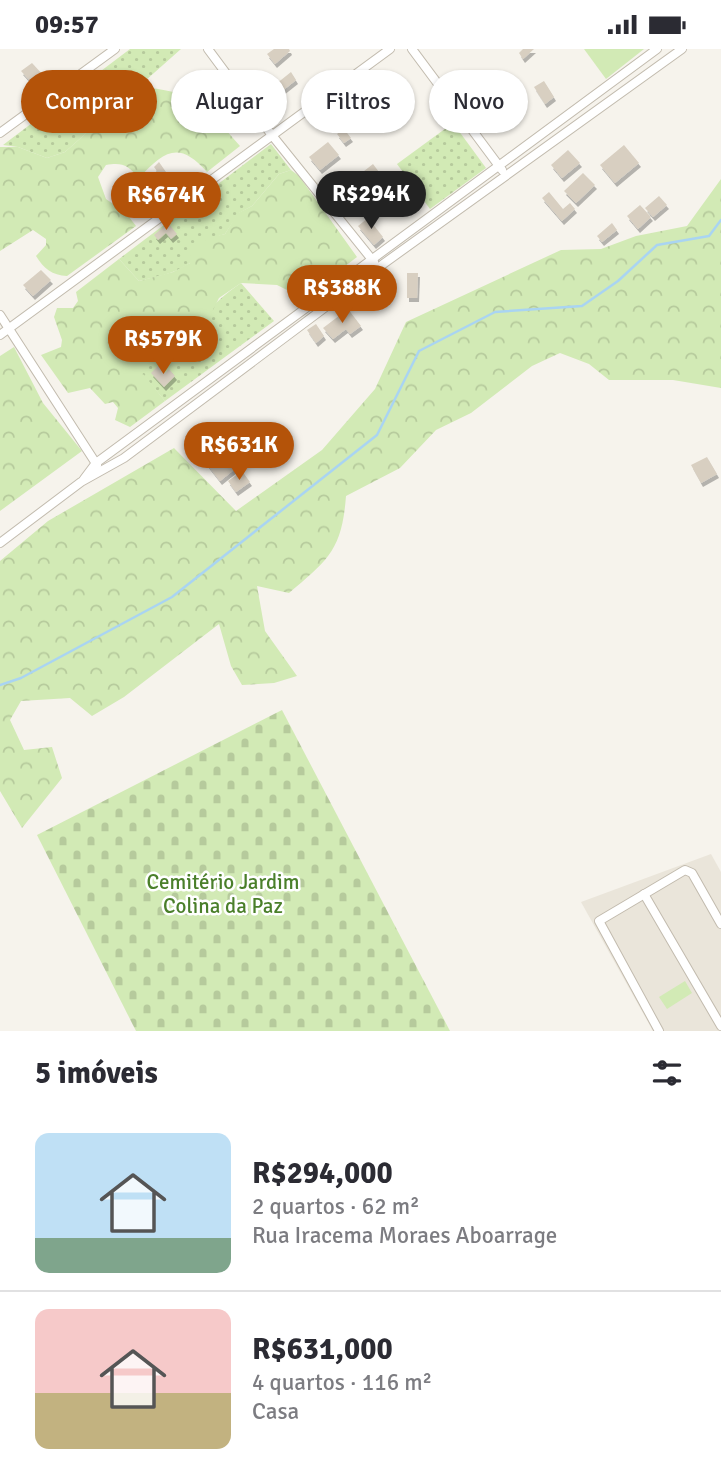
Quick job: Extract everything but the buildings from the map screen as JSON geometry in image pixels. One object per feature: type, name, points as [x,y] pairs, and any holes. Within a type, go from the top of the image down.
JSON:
[{"type":"street","points":[[0,133],[115,49]]},
{"type":"street","points":[[208,49],[271,134],[379,267]]},
{"type":"street","points":[[0,335],[390,49]]},
{"type":"street","points":[[412,49],[505,176]]},
{"type":"street","points":[[82,482],[96,463],[371,257],[499,167],[657,49]]},
{"type":"street","points":[[0,543],[82,482],[103,472],[379,267],[682,49]]},
{"type":"street","points":[[0,315],[103,472]]},
{"type":"street","points":[[659,1031],[599,921],[685,870],[692,873],[721,924]]},
{"type":"street","points":[[644,894],[721,1026]]},
{"type":"shaded area","points":[[711,854],[721,872],[721,1031],[653,1031],[581,902]]},
{"type":"green space","points":[[130,49],[181,49],[157,70],[102,70]]},
{"type":"green space","points":[[584,49],[644,49],[606,79]]},
{"type":"green space","points":[[157,89],[171,92],[171,133],[228,133],[240,146],[207,172],[197,162],[180,153],[164,156],[139,178],[124,166],[106,165],[98,177],[106,199],[126,213],[136,226],[67,276],[53,273],[39,261],[36,256],[46,245],[46,239],[33,230],[0,251],[0,147],[18,147],[47,158],[65,152],[86,133],[157,133]]},
{"type":"green space","points":[[21,131],[86,133],[65,152],[47,158],[18,147],[3,145]]},
{"type":"green space","points":[[439,133],[460,133],[486,168],[430,209],[397,164]]},
{"type":"green space","points":[[271,144],[291,170],[279,174],[252,206],[239,213],[225,234],[209,240],[187,265],[170,273],[139,281],[119,259]]},
{"type":"green space","points":[[291,170],[299,176],[357,257],[294,305],[287,290],[277,285],[241,283],[219,298],[213,310],[188,332],[186,345],[141,371],[165,401],[130,427],[115,420],[118,408],[113,402],[105,404],[90,388],[68,393],[41,355],[61,347],[62,340],[54,317],[57,308],[73,308],[78,301],[76,292],[119,259],[139,281],[173,272],[190,263],[191,251],[208,238],[225,234],[238,213],[252,206],[279,174]]},
{"type":"green space","points":[[721,179],[721,388],[673,380],[609,380],[589,364],[560,353],[532,366],[471,413],[436,430],[400,468],[346,496],[341,529],[331,552],[314,572],[289,593],[257,586],[265,631],[297,676],[274,683],[242,685],[231,666],[219,624],[124,697],[92,716],[70,698],[21,701],[10,720],[24,750],[52,747],[62,778],[22,828],[0,791],[0,561],[48,521],[174,448],[236,511],[322,450],[375,389],[406,322],[561,250],[601,249],[636,236],[687,226]]},
{"type":"green space","points":[[241,283],[274,321],[165,401],[140,371],[167,351],[215,304]]},
{"type":"green space","points":[[14,347],[43,403],[82,451],[0,511],[0,356]]},
{"type":"green space","name":"Cemitério Jardim Colina da Paz","points":[[282,710],[450,1031],[136,1031],[37,835]]},
{"type":"green space","points":[[685,981],[692,993],[667,1009],[659,997]]},
{"type":"waterway","points":[[0,685],[21,678],[172,597],[377,435],[419,351],[495,312],[582,306],[618,281],[657,245],[709,236],[721,220]]}]
